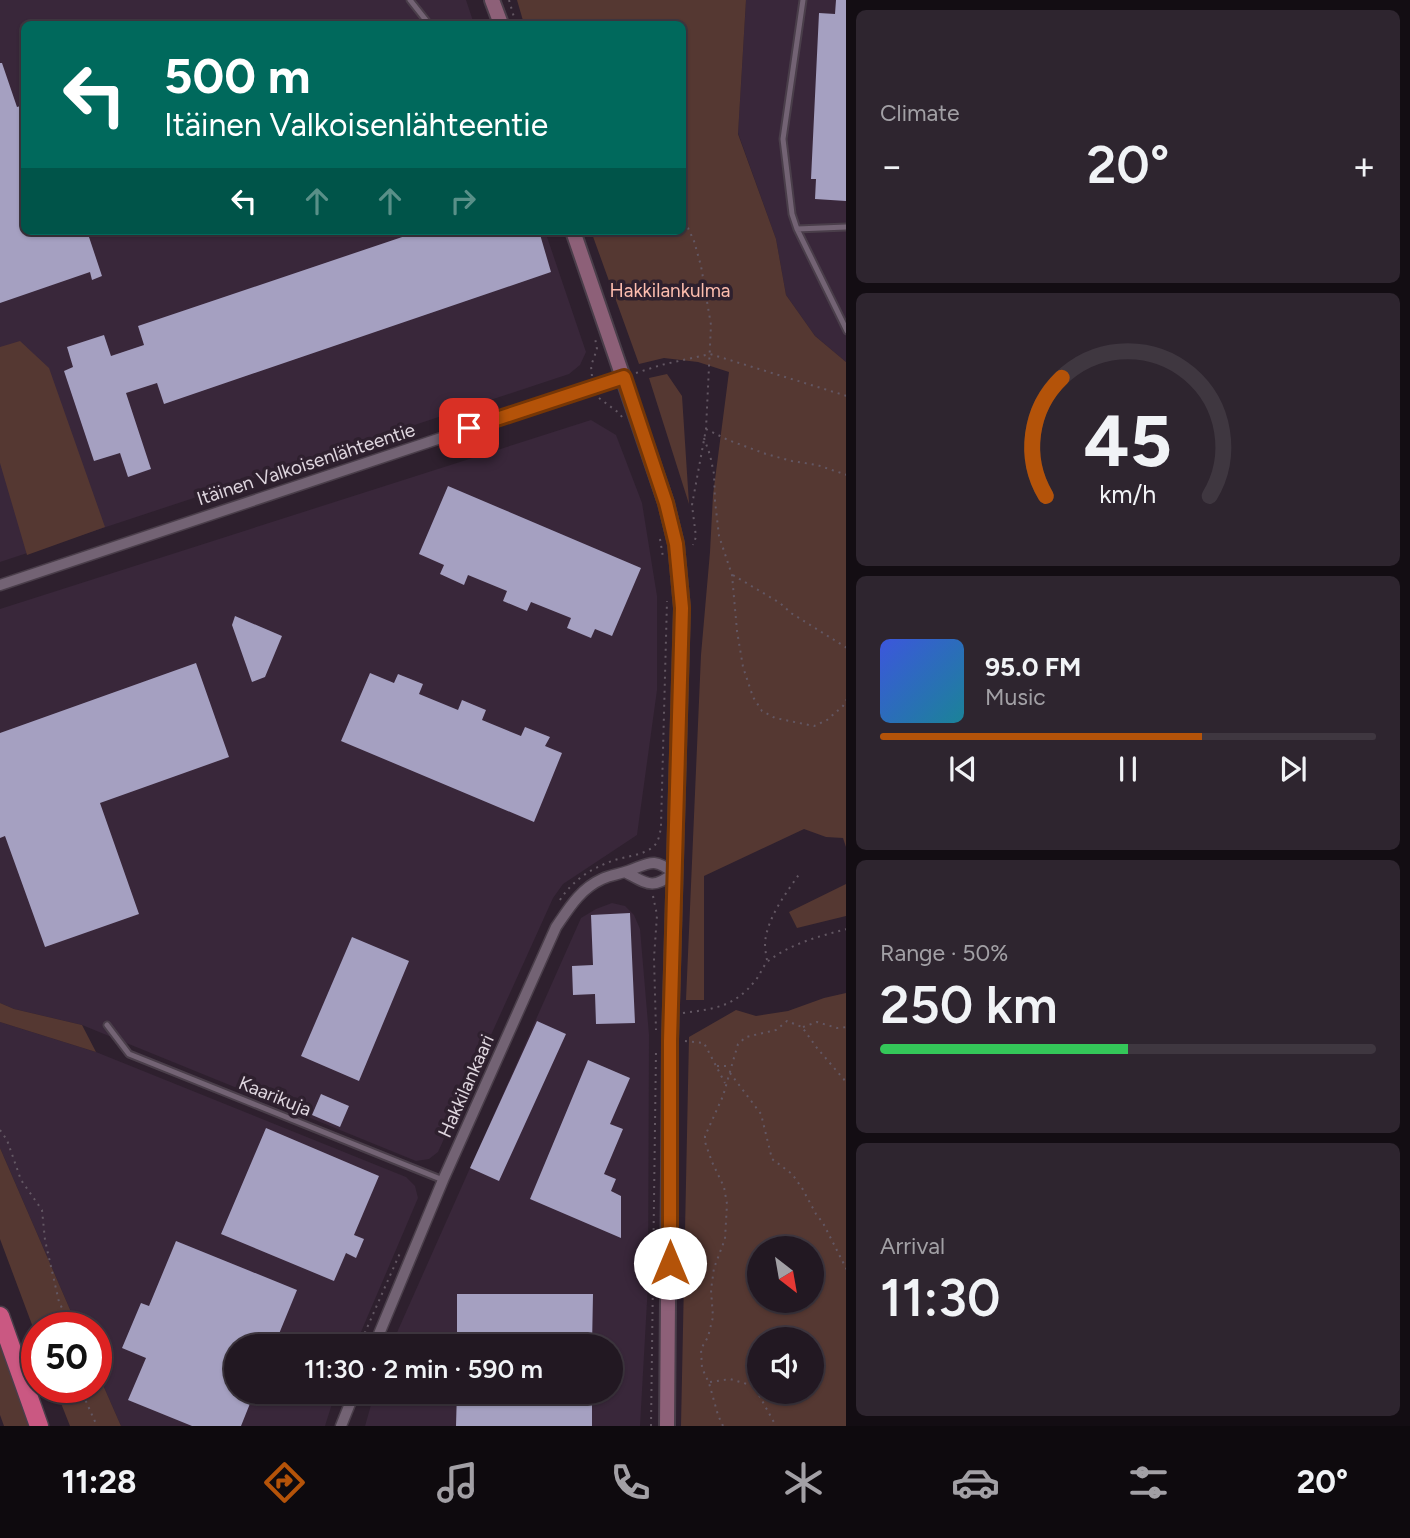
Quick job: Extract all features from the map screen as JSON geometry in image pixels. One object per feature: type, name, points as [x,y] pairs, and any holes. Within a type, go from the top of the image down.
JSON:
[{"type":"highway","points":[[0,1316],[39,1426]]},
{"type":"main road","points":[[492,0],[500,21]]},
{"type":"main road","points":[[574,235],[666,503],[676,544],[682,608],[671,1015],[663,1038],[667,1426]]},
{"type":"street","name":"Itäinen Valkoisenlähteentie","points":[[0,585],[624,377]]},
{"type":"street","points":[[625,872],[654,885],[674,873],[664,865],[654,862]]},
{"type":"street","name":"Hakkilankaari","points":[[379,1334],[443,1181],[556,927],[573,901],[586,888],[602,879],[654,862]]},
{"type":"street","points":[[341,1426],[350,1404]]},
{"type":"lane","points":[[410,0],[427,21]]},
{"type":"lane","points":[[803,0],[783,139],[792,214],[846,331]]},
{"type":"lane","points":[[797,229],[846,227]]},
{"type":"lane","name":"Kaarikuja","points":[[107,1025],[129,1054],[443,1181]]},
{"type":"path","points":[[509,0],[515,21]]},
{"type":"path","points":[[686,224],[701,266],[711,326],[706,429],[692,505],[696,537],[693,544]]},
{"type":"path","points":[[594,338],[597,349],[591,373],[600,400],[623,419]]},
{"type":"path","points":[[624,377],[710,354],[846,396]]},
{"type":"path","points":[[706,429],[766,454],[817,465],[846,475]]},
{"type":"path","points":[[704,438],[714,474],[719,536],[732,575],[743,667],[753,696],[762,711],[775,718],[814,726],[827,720],[846,699]]},
{"type":"path","points":[[660,537],[664,562]]},
{"type":"path","points":[[732,575],[780,603],[846,648]]},
{"type":"path","points":[[654,862],[654,846],[662,827],[667,600]]},
{"type":"path","points":[[554,909],[568,887],[586,873],[654,846]]},
{"type":"path","points":[[767,961],[765,943],[770,923],[800,873]]},
{"type":"path","points":[[654,885],[653,897],[657,915],[654,958],[663,1038],[704,1043],[726,1084]]},
{"type":"path","points":[[671,1015],[712,1009],[730,1003],[747,990],[767,961],[806,941],[846,929]]},
{"type":"path","points":[[723,1426],[702,1368],[701,1349],[708,1337],[713,1317],[711,1290],[714,1268],[725,1239],[727,1204],[724,1187],[712,1162],[705,1136],[723,1096],[737,1044],[746,1037],[776,1030],[787,1021],[802,1027],[846,1083]]},
{"type":"path","points":[[802,1027],[817,1022],[837,1028],[846,1027]]},
{"type":"path","points":[[651,1426],[656,1049]]},
{"type":"path","points":[[716,1066],[731,1066]]},
{"type":"path","points":[[729,1072],[761,1114],[772,1159],[797,1181],[823,1223],[846,1270]]},
{"type":"path","points":[[0,1129],[22,1180],[42,1210],[45,1240],[59,1302],[64,1312]]},
{"type":"path","points":[[364,1334],[404,1244]]},
{"type":"path","points":[[709,1382],[730,1379],[754,1386],[776,1426]]},
{"type":"path","points":[[87,1403],[97,1426]]},
{"type":"shaded area","points":[[0,0],[466,0],[473,21],[21,21],[21,235],[546,235],[586,352],[580,365],[569,374],[0,562]]},
{"type":"shaded area","points":[[746,0],[846,0],[846,362],[815,336],[786,295],[776,239],[738,133]]},
{"type":"shaded area","points":[[591,420],[616,435],[642,503],[657,596],[657,690],[637,835],[563,884],[553,898],[438,1152],[429,1159],[416,1161],[82,1025],[14,1009],[0,1003],[0,609]]},
{"type":"shaded area","points":[[612,903],[625,906],[634,915],[640,929],[649,1035],[648,1284],[640,1426],[365,1426],[371,1404],[623,1404],[623,1334],[396,1334],[581,918]]},
{"type":"shaded area","points":[[0,1022],[96,1052],[406,1177],[415,1186],[418,1198],[360,1334],[224,1334],[224,1404],[332,1404],[325,1426],[121,1426],[111,1403],[112,1312],[71,1312],[0,1148]]},
{"type":"green space","name":"Hakkilankulma","points":[[517,0],[746,0],[738,134],[776,239],[786,295],[815,336],[846,362],[846,847],[843,838],[826,837],[804,829],[704,876],[704,1000],[686,1000],[701,655],[713,495],[729,372],[698,362],[664,358],[639,364],[592,235],[686,235],[686,21],[523,21]]},
{"type":"green space","points":[[20,341],[49,368],[105,527],[27,555],[0,463],[0,347]]},
{"type":"green space","points":[[667,374],[682,396],[689,504],[649,378]]},
{"type":"green space","points":[[846,884],[846,916],[797,928],[789,912]]},
{"type":"green space","points":[[846,993],[846,1426],[681,1426],[689,1037],[736,1010],[756,1016],[788,1011]]},
{"type":"green space","points":[[0,1003],[14,1009],[82,1025],[96,1052],[0,1022]]},
{"type":"green space","points":[[0,1148],[71,1312],[27,1312],[0,1239]]},
{"type":"green space","points":[[0,1338],[21,1396],[21,1403],[24,1403],[32,1426],[4,1426],[0,1415]]},
{"type":"green space","points":[[61,1403],[111,1403],[121,1426],[70,1426]]},
{"type":"building","points":[[836,0],[846,0],[846,201],[815,199],[816,179],[811,179],[819,13],[835,14]]},
{"type":"building","points":[[2,63],[17,107],[21,106],[21,235],[88,235],[102,276],[92,280],[90,272],[0,303]]},
{"type":"building","points":[[408,235],[540,235],[551,272],[164,404],[157,383],[126,393],[151,469],[128,477],[120,453],[94,461],[64,371],[73,367],[67,347],[104,335],[111,356],[144,345],[138,326]]},
{"type":"building","points":[[448,486],[641,568],[612,636],[595,629],[591,638],[567,628],[571,618],[531,602],[527,611],[503,601],[507,591],[468,575],[464,585],[440,574],[444,565],[419,554]]},
{"type":"building","points":[[235,616],[282,636],[265,677],[252,682],[232,625]]},
{"type":"building","points":[[196,663],[229,757],[100,803],[139,914],[45,947],[5,836],[0,838],[0,733]]},
{"type":"building","points":[[370,673],[394,683],[398,674],[423,684],[419,694],[458,710],[462,700],[486,710],[482,720],[521,736],[525,727],[550,737],[545,746],[562,753],[534,822],[341,741]]},
{"type":"building","points":[[630,913],[635,1023],[596,1024],[595,994],[573,995],[572,966],[593,965],[591,915]]},
{"type":"building","points":[[352,937],[409,961],[359,1081],[301,1056]]},
{"type":"building","points":[[537,1021],[566,1034],[499,1181],[470,1168]]},
{"type":"building","points":[[588,1060],[630,1078],[610,1124],[623,1129],[604,1174],[616,1179],[611,1191],[621,1196],[621,1238],[530,1199]]},
{"type":"building","points":[[321,1094],[349,1106],[340,1127],[312,1115]]},
{"type":"building","points":[[266,1128],[379,1176],[354,1235],[364,1239],[356,1258],[346,1253],[334,1281],[221,1234]]},
{"type":"building","points":[[176,1241],[297,1290],[279,1334],[224,1334],[224,1404],[250,1404],[241,1426],[192,1426],[128,1400],[146,1358],[122,1348],[141,1303],[149,1306]]},
{"type":"building","points":[[457,1294],[593,1294],[592,1334],[457,1334]]},
{"type":"building","points":[[457,1404],[592,1404],[592,1426],[456,1426]]},
{"type":"route","points":[[469,428],[624,377],[666,503],[676,544],[682,608],[670,1041],[670,1263]]}]
